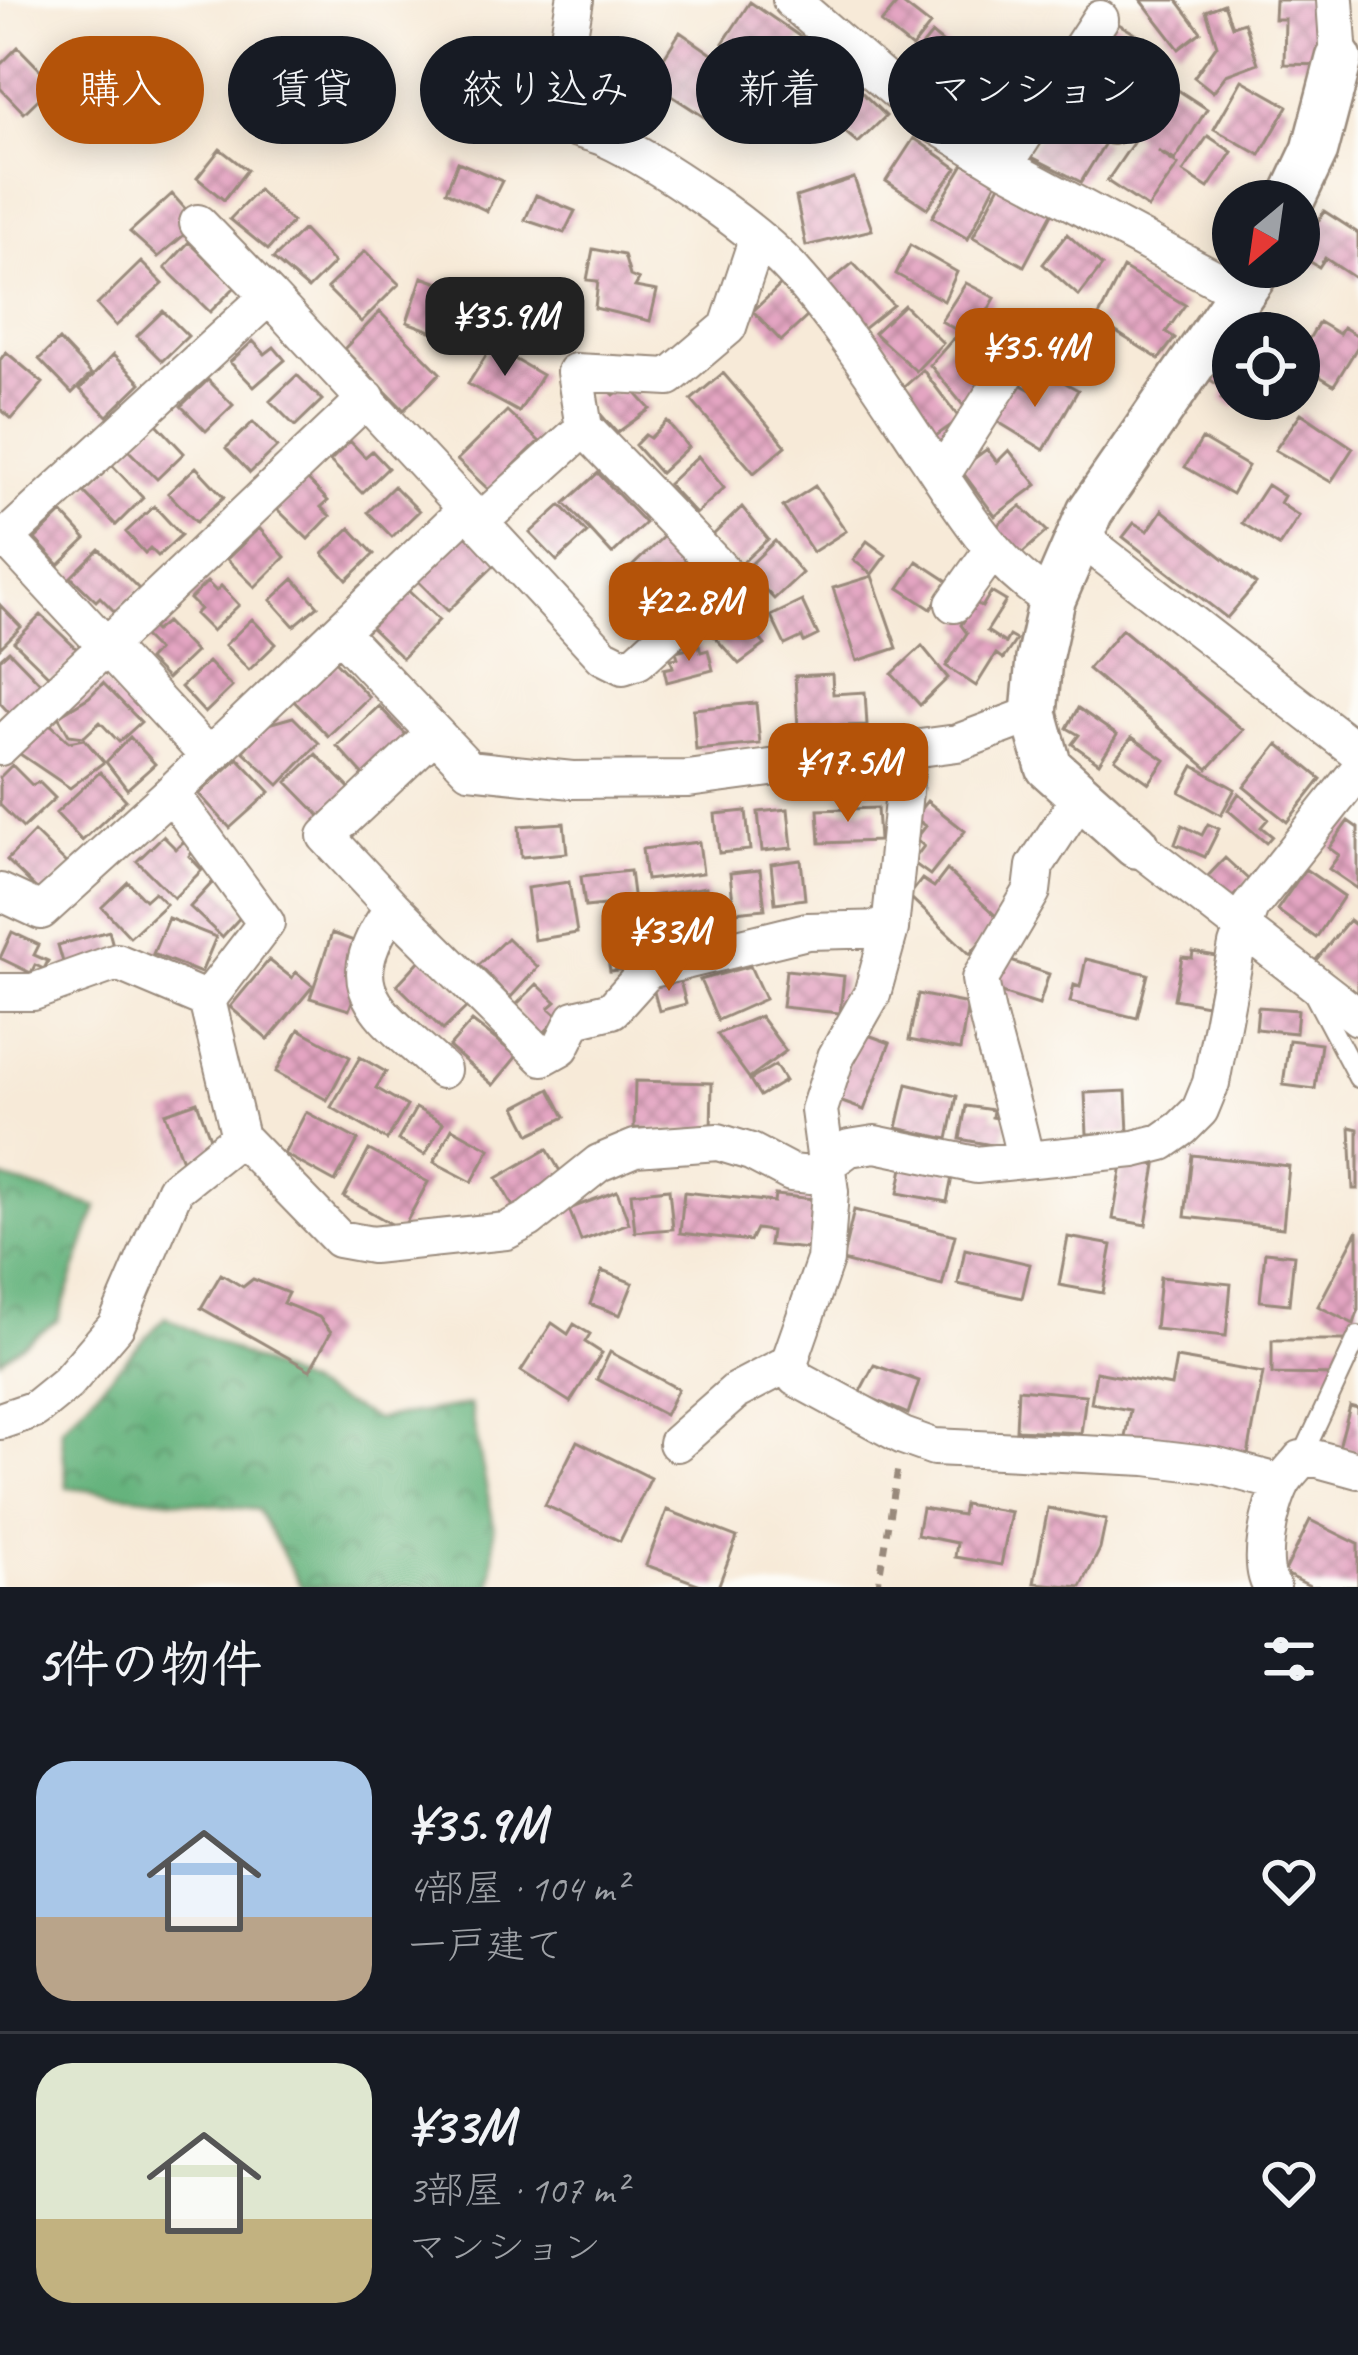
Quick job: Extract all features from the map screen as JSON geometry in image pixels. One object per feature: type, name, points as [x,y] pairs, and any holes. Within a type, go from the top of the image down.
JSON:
[{"type":"street","points":[[575,0],[555,118],[603,137],[663,171],[791,268],[993,549],[1023,584],[1052,600]]},
{"type":"street","points":[[791,0],[936,124],[1004,166],[1212,262]]},
{"type":"street","points":[[1301,180],[1315,150],[1339,59],[1335,0]]},
{"type":"street","points":[[1089,36],[1100,19]]},
{"type":"street","points":[[1004,166],[1018,144]]},
{"type":"street","points":[[198,223],[367,398],[603,656],[622,665],[638,661],[729,578],[584,428],[575,372],[669,377],[728,327],[758,240]]},
{"type":"street","points":[[1246,288],[1078,535],[1052,600],[1039,658],[1034,714],[1049,767],[1080,797],[1358,1017]]},
{"type":"street","points":[[209,757],[3,540],[268,296]]},
{"type":"street","points":[[941,476],[1008,371]]},
{"type":"street","points":[[0,747],[367,398]]},
{"type":"street","points":[[0,892],[41,911],[339,632],[584,428]]},
{"type":"street","points":[[208,1000],[240,1137],[339,1239],[372,1245],[506,1231],[530,1219],[599,1163],[635,1148],[718,1142],[751,1152],[791,1174],[811,1175],[849,1148],[874,1144],[976,1165],[1162,1142],[1200,1110],[1211,1083],[1250,907],[1356,773],[1078,535]]},
{"type":"street","points":[[954,604],[993,549]]},
{"type":"street","points":[[339,632],[469,770],[572,780],[688,779],[908,752],[958,742],[1034,714]]},
{"type":"street","points":[[434,734],[326,836],[544,1057],[561,1047],[575,1019],[612,1010],[648,970],[807,932],[890,929]]},
{"type":"street","points":[[677,1443],[736,1391],[789,1363],[825,1260],[830,1192],[820,1110],[836,1057],[872,994],[890,929],[908,752]]},
{"type":"street","points":[[171,794],[266,923],[208,1000]]},
{"type":"street","points":[[1025,1159],[1012,1098],[988,1028],[980,979],[1032,891],[1035,866],[1080,797]]},
{"type":"street","points":[[393,908],[364,957],[363,982],[374,1006],[442,1070]]},
{"type":"street","points":[[0,992],[33,992],[117,962],[208,1000]]},
{"type":"street","points":[[0,1421],[35,1409],[67,1383],[116,1326],[175,1189],[240,1137]]},
{"type":"street","points":[[789,1363],[796,1378],[934,1448],[1146,1457],[1291,1471],[1318,1459],[1358,1470]]},
{"type":"street","points":[[1273,1587],[1264,1574],[1264,1558],[1291,1471]]},
{"type":"lane","points":[[1304,975],[1358,1078]]},
{"type":"lane","points":[[1291,1471],[1358,1336]]},
{"type":"path","points":[[878,1587],[903,1436]]},
{"type":"green space","points":[[0,1177],[97,1207],[58,1320],[0,1360]]},
{"type":"green space","points":[[165,1317],[375,1419],[470,1405],[494,1525],[492,1587],[301,1587],[258,1510],[67,1488],[61,1429]]},
{"type":"building","points":[[1141,0],[1177,0],[1201,32],[1180,48],[1180,36],[1169,36]]},
{"type":"building","points":[[1275,0],[1321,0],[1325,65],[1284,64],[1285,19],[1274,19]]},
{"type":"building","points":[[899,1],[930,25],[921,36],[897,36],[881,23]]},
{"type":"building","points":[[750,2],[799,36],[728,36]]},
{"type":"building","points":[[1224,4],[1232,26],[1244,22],[1258,63],[1226,75],[1213,92],[1194,77],[1217,45],[1206,11]]},
{"type":"building","points":[[1110,19],[1139,36],[1100,36]]},
{"type":"building","points":[[680,32],[696,43],[696,112],[672,96],[672,45]]},
{"type":"building","points":[[18,47],[36,66],[36,101],[24,113],[0,88],[0,65]]},
{"type":"building","points":[[1242,80],[1288,106],[1260,155],[1214,129]]},
{"type":"building","points":[[1180,91],[1207,109],[1175,160],[1158,151],[1178,165],[1148,208],[1107,181],[1132,144],[1180,144]]},
{"type":"building","points":[[864,95],[886,116],[864,137]]},
{"type":"building","points":[[1208,136],[1232,152],[1208,188],[1183,172]]},
{"type":"building","points":[[910,144],[923,144],[957,168],[927,208],[886,181]]},
{"type":"building","points":[[1034,144],[1104,144],[1081,182],[1028,155]]},
{"type":"building","points":[[220,149],[247,170],[224,200],[197,178]]},
{"type":"building","points":[[458,162],[502,181],[487,211],[446,191]]},
{"type":"building","points":[[964,164],[997,181],[968,239],[932,217]]},
{"type":"building","points":[[1004,177],[1056,206],[1024,266],[973,237]]},
{"type":"building","points":[[854,178],[872,230],[806,246],[796,197]]},
{"type":"building","points":[[258,190],[292,222],[268,250],[230,219]]},
{"type":"building","points":[[172,194],[198,223],[158,257],[130,232]]},
{"type":"building","points":[[536,195],[575,211],[564,233],[525,220]]},
{"type":"building","points":[[1324,211],[1358,233],[1358,280],[1325,258],[1320,266]]},
{"type":"building","points":[[303,230],[334,263],[308,289],[273,259]]},
{"type":"building","points":[[1067,234],[1102,266],[1079,296],[1043,264]]},
{"type":"building","points":[[189,242],[235,287],[210,312],[165,268]]},
{"type":"building","points":[[910,245],[957,272],[944,301],[896,274]]},
{"type":"building","points":[[593,249],[624,255],[630,276],[639,280],[635,287],[657,291],[650,321],[595,308],[598,281],[587,280]]},
{"type":"building","points":[[365,251],[399,284],[361,322],[327,288]]},
{"type":"building","points":[[141,262],[163,284],[116,326],[97,305]]},
{"type":"building","points":[[853,263],[893,305],[863,329],[825,286]]},
{"type":"building","points":[[1123,268],[1185,305],[1166,332],[1175,338],[1159,359],[1097,320]]},
{"type":"building","points":[[422,277],[500,305],[481,350],[407,322]]},
{"type":"building","points":[[783,283],[809,315],[781,341],[753,311]]},
{"type":"building","points":[[966,283],[995,298],[972,339],[941,321]]},
{"type":"building","points":[[904,305],[943,343],[916,371],[874,333]]},
{"type":"building","points":[[163,311],[188,336],[162,361],[137,336]]},
{"type":"building","points":[[380,312],[440,373],[404,410],[344,349]]},
{"type":"building","points":[[1050,317],[1091,324],[1081,368],[1042,355]]},
{"type":"building","points":[[1320,323],[1339,334],[1343,327],[1358,336],[1358,346],[1334,385],[1320,377]]},
{"type":"building","points":[[954,338],[995,380],[967,410],[930,365]]},
{"type":"building","points":[[59,340],[91,374],[72,393],[39,359]]},
{"type":"building","points":[[253,341],[265,354],[274,347],[285,360],[254,387],[230,362]]},
{"type":"building","points":[[492,346],[542,375],[519,412],[468,384]]},
{"type":"building","points":[[6,352],[43,383],[12,419],[0,409],[0,360]]},
{"type":"building","points":[[113,355],[141,383],[107,416],[80,389]]},
{"type":"building","points":[[923,370],[960,419],[926,443],[894,396]]},
{"type":"building","points":[[723,373],[786,446],[754,473],[691,400]]},
{"type":"building","points":[[297,375],[322,400],[295,426],[270,401]]},
{"type":"building","points":[[1051,375],[1078,390],[1044,450],[990,417],[1012,380],[1040,395]]},
{"type":"building","points":[[208,380],[233,405],[206,431],[181,406]]},
{"type":"building","points":[[605,386],[614,395],[622,388],[627,393],[632,389],[650,409],[617,433],[589,401]]},
{"type":"building","points":[[507,411],[539,441],[489,490],[457,460]]},
{"type":"building","points":[[1296,420],[1311,420],[1353,448],[1331,482],[1275,450]]},
{"type":"building","points":[[667,421],[688,447],[660,473],[635,445]]},
{"type":"building","points":[[253,422],[277,447],[250,473],[226,448]]},
{"type":"building","points":[[156,423],[184,453],[157,479],[128,450]]},
{"type":"building","points":[[1202,439],[1248,466],[1232,494],[1185,467]]},
{"type":"building","points":[[350,441],[365,457],[372,451],[388,468],[362,493],[330,461]]},
{"type":"building","points":[[987,449],[997,462],[1009,450],[1037,485],[995,516],[960,469]]},
{"type":"building","points":[[698,456],[724,488],[696,514],[668,484]]},
{"type":"building","points":[[112,465],[143,498],[116,525],[84,492]]},
{"type":"building","points":[[196,467],[224,497],[196,522],[168,493]]},
{"type":"building","points":[[598,473],[645,523],[612,554],[565,503]]},
{"type":"building","points":[[306,478],[328,501],[321,507],[330,516],[308,539],[276,508]]},
{"type":"building","points":[[1267,485],[1284,496],[1280,503],[1299,516],[1279,546],[1242,523]]},
{"type":"building","points":[[394,486],[419,511],[392,537],[368,512]]},
{"type":"building","points":[[815,486],[846,531],[813,552],[783,507]]},
{"type":"building","points":[[561,505],[587,533],[557,561],[530,533]]},
{"type":"building","points":[[154,506],[181,535],[158,556],[150,548],[145,553],[126,532]]},
{"type":"building","points":[[1021,506],[1047,531],[1019,556],[993,529]]},
{"type":"building","points":[[742,507],[768,539],[740,565],[712,536]]},
{"type":"building","points":[[1162,510],[1256,584],[1227,618],[1123,537],[1134,523],[1148,531]]},
{"type":"building","points":[[62,513],[86,539],[59,565],[35,539]]},
{"type":"building","points":[[465,523],[499,561],[448,611],[411,574]]},
{"type":"building","points":[[259,528],[285,557],[255,587],[227,559]]},
{"type":"building","points":[[350,528],[374,554],[347,580],[323,554]]},
{"type":"building","points":[[665,535],[706,577],[665,616],[625,573]]},
{"type":"building","points":[[775,541],[802,573],[774,599],[746,569]]},
{"type":"building","points":[[867,541],[886,555],[872,574],[853,560]]},
{"type":"building","points":[[99,549],[139,589],[115,612],[71,577]]},
{"type":"building","points":[[917,561],[949,582],[931,609],[899,588]]},
{"type":"building","points":[[872,576],[897,648],[857,661],[833,588]]},
{"type":"building","points":[[294,579],[318,606],[294,626],[271,600]]},
{"type":"building","points":[[207,582],[216,591],[221,586],[239,605],[212,631],[195,614],[200,609],[190,599]]},
{"type":"building","points":[[399,582],[439,620],[402,658],[362,619]]},
{"type":"building","points":[[991,592],[1006,601],[987,631],[1005,643],[1009,636],[1016,640],[1003,659],[996,654],[976,686],[946,666],[967,633],[961,625],[976,603],[982,607]]},
{"type":"building","points":[[802,601],[818,635],[785,645],[771,616]]},
{"type":"building","points":[[0,605],[21,627],[0,648]]},
{"type":"building","points":[[737,610],[765,645],[739,664],[711,633]]},
{"type":"building","points":[[41,615],[80,652],[53,680],[14,642]]},
{"type":"building","points":[[252,619],[276,644],[249,670],[225,645]]},
{"type":"building","points":[[166,622],[195,652],[167,679],[148,660],[157,650],[140,633],[149,625],[155,631]]},
{"type":"building","points":[[1122,629],[1243,730],[1208,769],[1088,669]]},
{"type":"building","points":[[699,645],[701,652],[708,650],[713,670],[667,682],[664,669],[673,667],[676,651]]},
{"type":"building","points":[[922,646],[948,678],[920,705],[892,674]]},
{"type":"building","points":[[9,651],[44,687],[12,716],[0,703],[0,659]]},
{"type":"building","points":[[329,655],[369,697],[328,736],[288,695]]},
{"type":"building","points":[[208,662],[232,687],[205,713],[181,687]]},
{"type":"building","points":[[832,674],[833,694],[865,692],[867,725],[798,728],[795,676]]},
{"type":"building","points":[[103,683],[141,722],[119,742],[100,722],[84,737],[69,735],[58,716]]},
{"type":"building","points":[[756,703],[760,744],[696,750],[693,709]]},
{"type":"building","points":[[379,706],[410,739],[367,779],[337,746]]},
{"type":"building","points":[[1078,708],[1117,735],[1099,763],[1072,744],[1079,735],[1067,728]]},
{"type":"building","points":[[293,717],[319,743],[279,785],[243,751],[268,724]]},
{"type":"building","points":[[47,721],[69,742],[84,739],[104,762],[70,788],[17,752]]},
{"type":"building","points":[[130,737],[155,764],[127,789],[106,762]]},
{"type":"building","points":[[1132,737],[1165,760],[1149,783],[1115,759]]},
{"type":"building","points":[[1278,744],[1321,779],[1287,822],[1244,787]]},
{"type":"building","points":[[316,754],[351,790],[322,818],[287,782]]},
{"type":"building","points":[[238,758],[270,792],[230,828],[199,794]]},
{"type":"building","points":[[12,765],[32,785],[39,782],[55,798],[23,828],[0,805],[0,777]]},
{"type":"building","points":[[1194,766],[1235,789],[1221,815],[1180,792]]},
{"type":"building","points":[[100,772],[126,800],[82,841],[56,813]]},
{"type":"building","points":[[1239,793],[1268,819],[1261,827],[1272,836],[1266,843],[1228,810]]},
{"type":"building","points":[[927,801],[965,831],[930,875],[912,862],[924,846],[916,839],[926,826],[914,817]]},
{"type":"building","points":[[877,808],[879,841],[820,843],[818,810]]},
{"type":"building","points":[[788,809],[792,848],[762,851],[758,812]]},
{"type":"building","points":[[746,811],[750,850],[719,853],[715,814]]},
{"type":"building","points":[[1348,821],[1358,828],[1358,889],[1329,869],[1339,855],[1329,848]]},
{"type":"building","points":[[564,823],[567,853],[521,857],[519,826]]},
{"type":"building","points":[[1208,824],[1219,829],[1205,857],[1175,844],[1182,825],[1202,835]]},
{"type":"building","points":[[34,832],[69,866],[42,894],[7,860]]},
{"type":"building","points":[[163,836],[176,849],[185,840],[195,850],[189,856],[202,870],[174,898],[137,861]]},
{"type":"building","points":[[699,842],[703,873],[646,880],[642,849]]},
{"type":"building","points":[[1225,858],[1249,880],[1231,899],[1207,877]]},
{"type":"building","points":[[801,860],[805,899],[775,903],[771,864]]},
{"type":"building","points":[[1305,869],[1344,896],[1316,938],[1277,910]]},
{"type":"building","points":[[760,870],[765,909],[734,912],[730,873]]},
{"type":"building","points":[[947,870],[999,919],[970,954],[909,896],[922,879],[934,887]]},
{"type":"building","points":[[630,871],[634,902],[585,907],[581,876]]},
{"type":"building","points":[[128,882],[145,900],[154,892],[166,904],[130,937],[102,907]]},
{"type":"building","points":[[213,882],[245,912],[222,937],[190,907]]},
{"type":"building","points":[[569,882],[577,933],[534,940],[527,888]]},
{"type":"building","points":[[706,887],[713,930],[659,939],[652,896]]},
{"type":"building","points":[[168,918],[216,937],[201,973],[153,954]]},
{"type":"building","points":[[654,919],[660,964],[610,971],[603,927]]},
{"type":"building","points":[[1349,920],[1358,927],[1358,996],[1315,961]]},
{"type":"building","points":[[109,931],[117,960],[67,976],[58,945]]},
{"type":"building","points":[[12,932],[39,945],[34,955],[48,961],[44,969],[35,965],[31,973],[0,958]]},
{"type":"building","points":[[332,933],[362,944],[361,976],[349,1010],[310,998]]},
{"type":"building","points":[[507,938],[538,967],[510,998],[479,965]]},
{"type":"building","points":[[1193,952],[1216,956],[1207,1005],[1174,999],[1182,957],[1192,958]]},
{"type":"building","points":[[423,957],[470,1004],[443,1030],[397,985]]},
{"type":"building","points":[[1005,959],[1049,974],[1039,1005],[995,991]]},
{"type":"building","points":[[1086,959],[1148,974],[1137,1018],[1070,1002],[1074,985],[1080,987]]},
{"type":"building","points":[[269,960],[292,978],[296,972],[313,986],[268,1040],[230,1007]]},
{"type":"building","points":[[750,966],[765,999],[718,1020],[700,980]]},
{"type":"building","points":[[786,970],[844,976],[840,1013],[782,1007]]},
{"type":"building","points":[[679,977],[686,1004],[659,1011],[652,984]]},
{"type":"building","points":[[537,984],[556,1002],[549,1008],[559,1017],[536,1041],[516,1005]]},
{"type":"building","points":[[918,994],[968,1004],[960,1050],[909,1040]]},
{"type":"building","points":[[1258,1007],[1298,1010],[1296,1033],[1256,1029]]},
{"type":"building","points":[[760,1016],[786,1051],[749,1078],[717,1034]]},
{"type":"building","points":[[472,1021],[517,1056],[493,1085],[449,1047]]},
{"type":"building","points":[[299,1029],[350,1057],[327,1100],[276,1072]]},
{"type":"building","points":[[860,1032],[890,1043],[864,1110],[834,1099]]},
{"type":"building","points":[[1289,1040],[1321,1044],[1315,1089],[1283,1085]]},
{"type":"building","points":[[360,1057],[386,1072],[376,1088],[407,1106],[387,1140],[331,1107]]},
{"type":"building","points":[[775,1065],[785,1081],[760,1096],[750,1080]]},
{"type":"building","points":[[635,1081],[712,1083],[711,1131],[634,1128]]},
{"type":"building","points":[[907,1084],[957,1096],[948,1139],[897,1128]]},
{"type":"building","points":[[550,1089],[565,1117],[530,1134],[516,1107]]},
{"type":"building","points":[[1126,1091],[1128,1133],[1087,1134],[1085,1093]]},
{"type":"building","points":[[197,1102],[214,1149],[182,1161],[165,1113]]},
{"type":"building","points":[[966,1106],[993,1110],[992,1117],[1007,1120],[1002,1147],[960,1139]]},
{"type":"building","points":[[416,1108],[443,1123],[425,1155],[398,1140]]},
{"type":"building","points":[[306,1112],[358,1140],[335,1182],[284,1154]]},
{"type":"building","points":[[1350,1127],[1358,1129],[1358,1189],[1353,1189]]},
{"type":"building","points":[[452,1128],[490,1149],[472,1182],[434,1162]]},
{"type":"building","points":[[547,1149],[567,1183],[516,1212],[497,1178]]},
{"type":"building","points":[[369,1150],[428,1182],[402,1230],[344,1197]]},
{"type":"building","points":[[1192,1155],[1289,1166],[1283,1228],[1185,1217]]},
{"type":"building","points":[[1123,1159],[1156,1165],[1146,1225],[1113,1219]]},
{"type":"building","points":[[904,1163],[953,1172],[947,1202],[898,1193]]},
{"type":"building","points":[[669,1189],[673,1229],[635,1232],[631,1193]]},
{"type":"building","points":[[617,1191],[629,1223],[581,1241],[569,1209]]},
{"type":"building","points":[[684,1192],[774,1202],[775,1195],[824,1200],[818,1250],[769,1245],[771,1231],[756,1229],[750,1241],[680,1233]]},
{"type":"building","points":[[854,1210],[955,1235],[942,1286],[842,1261]]},
{"type":"building","points":[[1358,1230],[1358,1312],[1354,1324],[1318,1306]]},
{"type":"building","points":[[1068,1237],[1112,1245],[1103,1293],[1059,1285]]},
{"type":"building","points":[[965,1249],[1030,1264],[1022,1298],[958,1284]]},
{"type":"building","points":[[1265,1252],[1294,1255],[1289,1304],[1260,1301]]},
{"type":"building","points":[[602,1271],[633,1283],[620,1315],[590,1304]]},
{"type":"building","points":[[221,1274],[243,1287],[253,1279],[288,1293],[283,1303],[319,1317],[331,1332],[310,1370],[201,1308]]},
{"type":"building","points":[[1160,1277],[1231,1284],[1226,1336],[1155,1329]]},
{"type":"building","points":[[552,1323],[568,1334],[574,1324],[590,1334],[585,1342],[602,1353],[570,1402],[521,1371]]},
{"type":"building","points":[[1272,1340],[1348,1340],[1337,1375],[1272,1374]]},
{"type":"building","points":[[610,1352],[678,1389],[665,1415],[597,1379]]},
{"type":"building","points":[[1176,1358],[1263,1373],[1246,1466],[1124,1443],[1130,1410],[1091,1403],[1096,1372],[1171,1386]]},
{"type":"building","points":[[874,1365],[919,1381],[908,1414],[859,1393]]},
{"type":"building","points":[[1018,1389],[1086,1395],[1081,1433],[1016,1430]]},
{"type":"building","points":[[1350,1406],[1358,1408],[1358,1452],[1339,1447]]},
{"type":"building","points":[[577,1441],[651,1478],[620,1541],[545,1505]]},
{"type":"building","points":[[964,1504],[1011,1512],[1001,1565],[955,1557],[957,1543],[917,1535],[922,1508],[962,1515]]},
{"type":"building","points":[[1048,1508],[1106,1520],[1100,1549],[1081,1587],[1034,1583]]},
{"type":"building","points":[[667,1510],[737,1537],[718,1587],[646,1565]]},
{"type":"building","points":[[1310,1520],[1358,1544],[1358,1587],[1312,1587],[1284,1573]]}]
